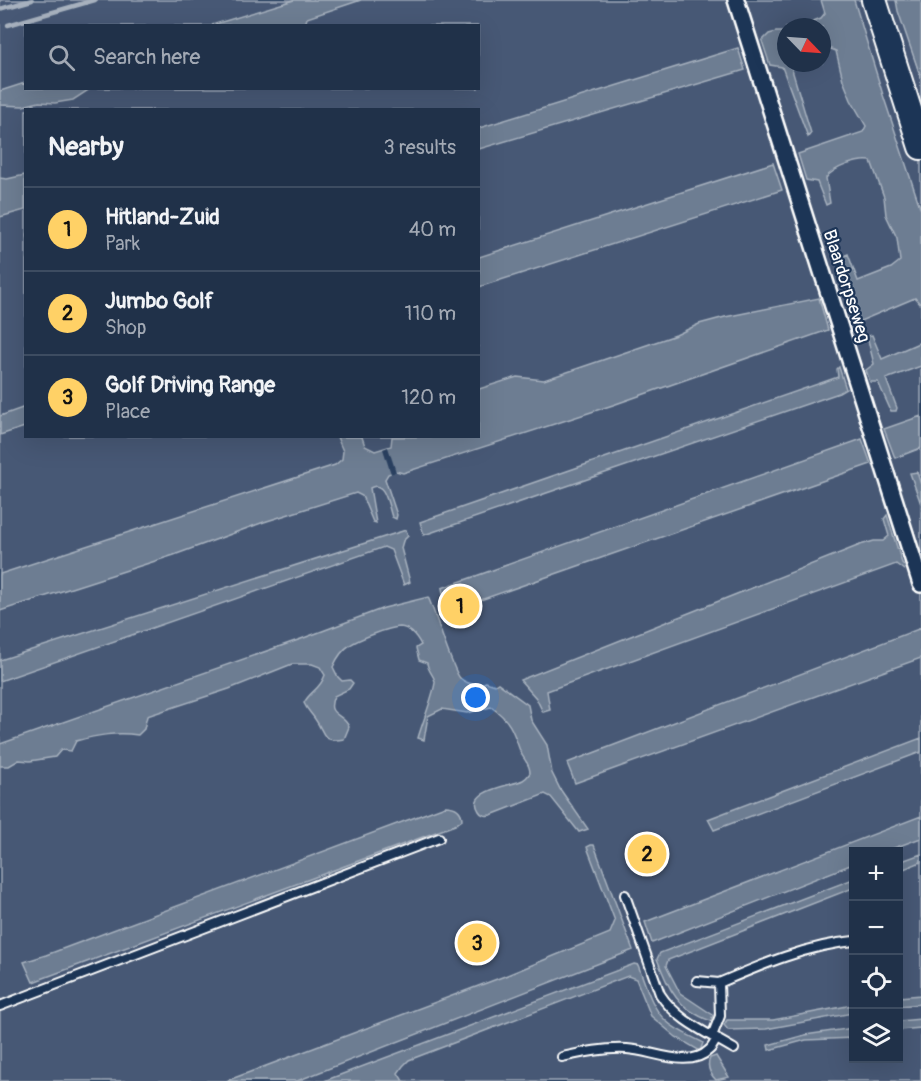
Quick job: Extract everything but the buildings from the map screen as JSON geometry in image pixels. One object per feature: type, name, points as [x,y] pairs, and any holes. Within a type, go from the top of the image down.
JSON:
[{"type":"main road","points":[[874,0],[921,147]]},
{"type":"street","name":"Blaardorpseweg","points":[[736,0],[921,584]]},
{"type":"lane","points":[[0,1006],[439,838]]},
{"type":"lane","points":[[625,895],[660,994],[668,1006],[687,1021],[734,1049]]},
{"type":"lane","points":[[697,981],[719,984],[756,967],[834,943],[849,942]]},
{"type":"lane","points":[[562,1057],[601,1048],[631,1049],[689,1060],[709,1051],[720,1016],[719,984]]},
{"type":"shaded area","points":[[0,0],[867,0],[921,160],[921,1081],[0,1081]]},
{"type":"shaded area","points":[[294,0],[361,0],[307,18],[305,24],[215,24]]},
{"type":"shaded area","points":[[821,0],[854,0],[921,210],[921,305],[915,298],[858,322],[847,286],[850,284],[841,257],[848,254],[858,281],[891,268],[900,261],[897,238],[886,215],[884,197],[871,161],[860,161],[847,165],[830,174],[826,178],[830,203],[826,205],[817,182],[806,180],[798,154],[863,132],[866,126],[843,80],[836,51],[831,49],[831,18],[821,18],[825,13]]},
{"type":"shaded area","points":[[885,0],[896,0],[921,78],[921,111]]},
{"type":"shaded area","points":[[896,0],[921,0],[921,78],[898,11]]},
{"type":"shaded area","points":[[777,32],[777,66],[770,65],[762,41],[769,34]]},
{"type":"shaded area","points":[[738,48],[745,70],[480,149],[480,128]]},
{"type":"shaded area","points":[[784,72],[793,72],[811,133],[808,137]]},
{"type":"shaded area","points":[[24,83],[24,90],[88,90],[73,100],[55,103],[39,102],[23,106],[0,105],[0,91]]},
{"type":"shaded area","points":[[773,163],[782,190],[480,287],[480,257]]},
{"type":"shaded area","points":[[24,175],[24,210],[0,217],[0,178]]},
{"type":"shaded area","points":[[819,298],[828,330],[613,405],[403,473],[396,471],[388,474],[385,479],[397,515],[396,519],[392,517],[382,490],[375,486],[370,488],[376,523],[373,522],[362,496],[356,493],[0,611],[0,574],[335,465],[342,459],[343,451],[337,438],[362,438],[365,446],[375,451],[391,446],[392,438],[480,438],[480,389],[517,377],[544,380],[676,335],[699,324]]},
{"type":"shaded area","points":[[872,335],[882,359],[921,342],[921,366],[886,379],[897,408],[896,411],[891,411],[878,382],[870,382],[866,370],[874,364],[867,336]]},
{"type":"shaded area","points":[[839,367],[846,389],[839,393],[424,535],[420,522],[838,377]]},
{"type":"shaded area","points":[[24,407],[24,427],[0,435],[0,416]]},
{"type":"shaded area","points":[[921,416],[921,448],[895,458],[884,429]]},
{"type":"shaded area","points":[[862,439],[871,464],[449,611],[444,599],[442,588]]},
{"type":"shaded area","points":[[917,472],[921,485],[921,504],[910,473]]},
{"type":"shaded area","points":[[887,515],[902,563],[906,567],[904,570],[896,564],[547,691],[550,710],[543,712],[536,698],[520,680],[860,545],[883,541],[889,536],[884,519]]},
{"type":"shaded area","points":[[406,530],[408,536],[401,548],[410,582],[404,585],[391,550],[384,547],[0,681],[0,660]]},
{"type":"shaded area","points":[[428,597],[460,678],[473,684],[486,682],[495,685],[498,683],[528,705],[531,720],[547,745],[552,773],[560,789],[588,829],[579,832],[551,797],[545,794],[491,815],[480,813],[476,804],[478,798],[492,790],[524,780],[530,773],[529,767],[510,726],[503,716],[491,707],[467,713],[442,709],[428,716],[424,740],[418,738],[435,681],[427,663],[419,660],[416,648],[421,645],[410,631],[400,627],[382,631],[347,647],[333,667],[342,681],[350,680],[353,683],[349,689],[334,696],[332,703],[333,711],[349,727],[344,739],[331,740],[325,736],[304,703],[323,680],[325,675],[320,667],[312,664],[292,664],[229,689],[147,716],[144,729],[138,735],[115,734],[92,737],[76,741],[71,751],[61,750],[55,757],[30,761],[19,760],[9,766],[0,766],[0,744],[384,608]]},
{"type":"shaded area","points":[[921,628],[921,658],[575,783],[567,763]]},
{"type":"shaded area","points":[[921,738],[921,752],[714,830],[708,819]]},
{"type":"shaded area","points":[[445,806],[457,809],[461,813],[462,820],[455,825],[33,982],[24,962],[46,955]]},
{"type":"shaded area","points":[[921,816],[921,838],[897,847],[849,847],[849,866],[652,943],[645,922]]},
{"type":"shaded area","points":[[594,845],[633,950],[297,1081],[226,1081],[505,976],[610,933],[615,921],[587,847]]},
{"type":"shaded area","points":[[921,854],[921,862],[903,869],[903,861]]},
{"type":"shaded area","points":[[849,881],[849,890],[668,960],[666,966],[680,993],[713,1015],[711,1021],[690,1011],[676,997],[657,959],[660,953]]},
{"type":"shaded area","points":[[634,964],[638,965],[660,1015],[673,1027],[702,1042],[700,1051],[676,1037],[651,1016],[636,979],[628,976],[409,1060],[398,1073],[403,1081],[324,1081]]},
{"type":"shaded area","points":[[921,995],[921,1004],[903,1006],[903,997]]},
{"type":"shaded area","points":[[849,1006],[849,1014],[766,1029],[728,1030],[724,1025],[727,1020],[773,1020]]},
{"type":"shaded area","points":[[921,1019],[921,1028],[903,1030],[903,1021]]},
{"type":"shaded area","points":[[849,1029],[849,1038],[806,1040],[769,1050],[768,1045],[805,1035]]},
{"type":"shaded area","points":[[716,1056],[729,1077],[716,1080],[712,1075],[709,1070],[709,1061],[710,1058]]},
{"type":"pier","points":[[388,447],[396,472],[391,474],[383,449]]},
{"type":"waterway","points":[[0,9],[32,0]]},
{"type":"waterway","points":[[8,25],[95,0]]},
{"type":"place","name":"Hitland-Zuid","points":[[460,606]]},
{"type":"place","name":"Jumbo Golf","points":[[647,854]]},
{"type":"place","name":"Golf Driving Range","points":[[477,943]]}]
